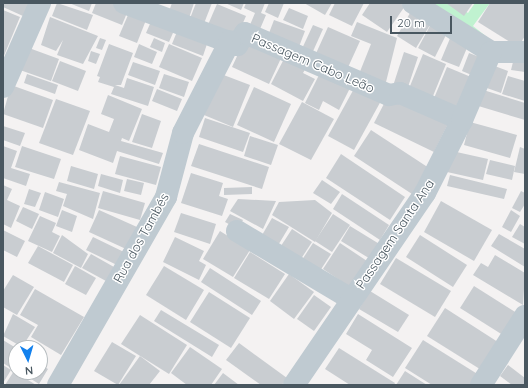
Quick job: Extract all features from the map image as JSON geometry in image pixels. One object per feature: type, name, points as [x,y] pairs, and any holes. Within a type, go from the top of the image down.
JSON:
[{"type":"street","points":[[3,87],[40,3]]},
{"type":"street","points":[[124,3],[230,41]]},
{"type":"street","points":[[413,3],[491,52],[525,52]]},
{"type":"street","name":"Passagem Cabo Leão","points":[[230,41],[237,44],[245,33],[389,95],[400,93],[462,120]]},
{"type":"street","name":"Rua dos Tambés","points":[[58,385],[166,197],[183,133],[230,41]]},
{"type":"street","name":"Passagem Santa Ana","points":[[294,385],[425,193],[462,120],[491,52]]},
{"type":"street","points":[[237,231],[352,299]]},
{"type":"street","points":[[481,385],[525,316]]},
{"type":"green space","points":[[429,3],[454,3],[468,13],[475,3],[490,3],[473,26],[492,41]]},
{"type":"building","points":[[3,3],[30,3],[23,16],[3,7]]},
{"type":"building","points":[[57,3],[93,15],[87,30],[52,16]]},
{"type":"building","points":[[69,3],[92,3],[89,11]]},
{"type":"building","points":[[96,3],[116,3],[129,8],[122,25],[92,13]]},
{"type":"building","points":[[172,3],[194,3],[188,21],[168,14]]},
{"type":"building","points":[[196,3],[212,3],[203,26],[189,21]]},
{"type":"building","points":[[225,3],[244,3],[241,10]]},
{"type":"building","points":[[246,3],[265,3],[261,13],[266,15],[257,36],[247,32],[255,13],[244,8]]},
{"type":"building","points":[[269,3],[284,3],[278,18],[265,12]]},
{"type":"building","points":[[304,3],[332,3],[325,15]]},
{"type":"building","points":[[335,3],[364,3],[352,26],[329,15]]},
{"type":"building","points":[[370,3],[400,3],[405,6],[387,32],[362,15]]},
{"type":"building","points":[[446,3],[473,3],[464,16]]},
{"type":"building","points":[[490,3],[525,3],[525,36],[518,47],[478,22]]},
{"type":"building","points":[[217,4],[246,16],[236,39],[207,27]]},
{"type":"building","points":[[131,8],[148,15],[137,43],[119,36]]},
{"type":"building","points":[[289,8],[308,16],[303,29],[283,20]]},
{"type":"building","points":[[3,10],[20,17],[3,58]]},
{"type":"building","points":[[410,13],[430,25],[416,48],[397,36]]},
{"type":"building","points":[[50,17],[98,36],[83,64],[57,55],[63,40],[56,51],[41,45]]},
{"type":"building","points":[[153,17],[176,26],[169,42],[146,33]]},
{"type":"building","points":[[274,20],[305,31],[297,52],[266,41]]},
{"type":"building","points":[[357,22],[397,38],[384,90],[357,79],[371,44],[351,36]]},
{"type":"building","points":[[431,24],[447,33],[435,57],[418,48]]},
{"type":"building","points":[[313,25],[323,29],[310,58],[300,53]]},
{"type":"building","points":[[328,27],[360,41],[345,74],[313,60]]},
{"type":"building","points":[[178,29],[208,41],[203,56],[172,44]]},
{"type":"building","points":[[451,36],[469,43],[459,67],[441,60]]},
{"type":"building","points":[[246,37],[283,54],[269,84],[232,67]]},
{"type":"building","points":[[100,38],[106,40],[102,50],[96,48]]},
{"type":"building","points":[[154,38],[165,43],[162,52],[150,47]]},
{"type":"building","points":[[109,44],[133,53],[121,85],[115,85],[124,88],[127,78],[154,87],[148,106],[111,94],[114,87],[98,82],[100,77],[97,76]]},
{"type":"building","points":[[139,44],[157,52],[152,64],[134,57]]},
{"type":"building","points":[[169,44],[202,58],[192,81],[159,67]]},
{"type":"building","points":[[29,48],[59,59],[51,81],[20,70]]},
{"type":"building","points":[[91,51],[100,54],[96,64],[88,61]]},
{"type":"building","points":[[404,52],[418,57],[406,93],[392,89]]},
{"type":"building","points":[[469,53],[482,58],[474,76],[462,71]]},
{"type":"building","points":[[423,54],[446,64],[431,101],[408,91]]},
{"type":"building","points":[[286,55],[307,66],[303,73],[315,79],[303,101],[271,84]]},
{"type":"building","points":[[514,58],[525,60],[525,72],[511,70]]},
{"type":"building","points":[[60,61],[86,71],[78,91],[52,81]]},
{"type":"building","points":[[133,62],[160,71],[155,85],[128,75]]},
{"type":"building","points":[[492,65],[508,71],[501,93],[484,87]]},
{"type":"building","points":[[447,67],[471,77],[457,113],[432,103]]},
{"type":"building","points":[[321,71],[351,86],[339,110],[323,101],[319,110],[305,103]]},
{"type":"building","points":[[27,74],[58,85],[55,94],[24,83]]},
{"type":"building","points":[[164,74],[189,82],[184,97],[159,88]]},
{"type":"building","points":[[221,74],[250,85],[233,127],[204,115]]},
{"type":"building","points":[[508,76],[525,81],[525,101],[502,94]]},
{"type":"building","points":[[11,85],[53,100],[43,128],[3,114]]},
{"type":"building","points":[[356,85],[382,99],[354,150],[328,136]]},
{"type":"building","points":[[254,87],[291,104],[274,142],[237,125]]},
{"type":"building","points":[[157,89],[182,99],[177,111],[152,101]]},
{"type":"building","points":[[480,89],[525,103],[525,120],[475,105]]},
{"type":"building","points":[[108,95],[142,109],[129,141],[122,138],[121,141],[163,153],[159,164],[117,151],[113,163],[79,150],[88,124],[109,132],[114,119],[101,114]]},
{"type":"building","points":[[387,98],[450,120],[434,152],[374,123]]},
{"type":"building","points":[[56,99],[90,111],[73,155],[39,143]]},
{"type":"building","points":[[302,102],[334,119],[311,160],[279,144]]},
{"type":"building","points":[[142,114],[161,121],[152,148],[132,142]]},
{"type":"building","points":[[205,118],[250,133],[243,152],[199,137]]},
{"type":"building","points":[[470,122],[517,135],[510,158],[464,145]]},
{"type":"building","points":[[3,126],[25,133],[20,146],[3,140]]},
{"type":"building","points":[[371,130],[429,168],[412,194],[354,156]]},
{"type":"building","points":[[250,136],[278,145],[271,165],[244,156]]},
{"type":"building","points":[[199,144],[269,167],[262,189],[191,166]]},
{"type":"building","points":[[3,146],[17,151],[11,168],[30,174],[26,186],[3,178]]},
{"type":"building","points":[[22,146],[61,159],[54,179],[15,167]]},
{"type":"building","points":[[520,147],[525,149],[525,174],[514,172]]},
{"type":"building","points":[[452,151],[488,159],[483,180],[447,172]]},
{"type":"building","points":[[341,154],[405,197],[390,220],[326,178]]},
{"type":"building","points":[[120,156],[161,167],[156,185],[115,174]]},
{"type":"building","points":[[490,160],[515,166],[512,180],[486,174]]},
{"type":"building","points":[[71,166],[98,174],[94,189],[67,181]]},
{"type":"building","points":[[191,173],[223,183],[219,196],[228,199],[222,216],[181,203]]},
{"type":"building","points":[[101,174],[123,180],[120,193],[98,186]]},
{"type":"building","points":[[450,175],[507,189],[504,199],[447,186]]},
{"type":"building","points":[[127,179],[144,183],[141,195],[124,191]]},
{"type":"building","points":[[322,180],[340,192],[331,204],[313,193]]},
{"type":"building","points":[[59,182],[100,193],[93,219],[63,206],[67,194],[56,191]]},
{"type":"building","points":[[3,185],[12,189],[7,200],[20,206],[11,228],[3,224]]},
{"type":"building","points":[[252,187],[252,194],[224,195],[224,188]]},
{"type":"building","points":[[29,189],[41,193],[35,207],[24,204]]},
{"type":"building","points":[[103,191],[145,203],[140,220],[98,208]]},
{"type":"building","points":[[521,191],[525,193],[525,204],[520,212],[512,208]]},
{"type":"building","points":[[45,192],[64,199],[58,217],[39,210]]},
{"type":"building","points":[[342,194],[389,225],[380,240],[333,209]]},
{"type":"building","points":[[238,199],[276,201],[263,229],[230,211]]},
{"type":"building","points":[[315,200],[332,213],[315,242],[272,215],[279,202]]},
{"type":"building","points":[[441,201],[492,230],[474,261],[424,232]]},
{"type":"building","points":[[23,207],[39,214],[32,229],[16,221]]},
{"type":"building","points":[[62,210],[77,216],[72,232],[56,226]]},
{"type":"building","points":[[99,210],[137,227],[126,249],[89,232]]},
{"type":"building","points":[[511,210],[520,216],[511,232],[502,227]]},
{"type":"building","points":[[181,213],[216,224],[210,244],[174,232]]},
{"type":"building","points":[[230,214],[243,220],[238,229],[225,222]]},
{"type":"building","points":[[333,214],[350,225],[332,252],[315,241]]},
{"type":"building","points":[[40,216],[56,223],[52,232],[60,236],[52,252],[28,241]]},
{"type":"building","points":[[272,218],[289,227],[274,252],[258,242]]},
{"type":"building","points":[[520,224],[525,227],[525,244],[512,237]]},
{"type":"building","points":[[350,226],[381,245],[372,260],[341,241]]},
{"type":"building","points":[[292,229],[312,242],[297,265],[277,252]]},
{"type":"building","points":[[3,230],[25,241],[17,257],[3,250]]},
{"type":"building","points":[[220,231],[250,250],[233,277],[203,259]]},
{"type":"building","points":[[499,234],[525,249],[525,267],[491,246]]},
{"type":"building","points":[[62,235],[88,254],[81,268],[53,253]]},
{"type":"building","points":[[420,235],[467,265],[453,287],[406,257]]},
{"type":"building","points":[[93,237],[126,253],[119,266],[86,250]]},
{"type":"building","points":[[175,237],[204,251],[199,261],[206,265],[199,280],[163,262]]},
{"type":"building","points":[[313,243],[331,254],[316,277],[298,266]]},
{"type":"building","points":[[340,243],[367,261],[350,287],[323,269]]},
{"type":"building","points":[[38,246],[73,265],[64,282],[28,263]]},
{"type":"building","points":[[250,252],[285,274],[269,299],[234,278]]},
{"type":"building","points":[[91,254],[114,267],[106,281],[82,268]]},
{"type":"building","points":[[495,255],[525,273],[523,305],[473,275],[481,263],[488,267]]},
{"type":"building","points":[[396,258],[451,291],[435,317],[380,284]]},
{"type":"building","points":[[75,266],[96,278],[86,295],[65,284]]},
{"type":"building","points":[[164,266],[204,290],[186,320],[146,295]]},
{"type":"building","points":[[210,268],[261,301],[252,315],[201,282]]},
{"type":"building","points":[[289,274],[314,292],[294,319],[270,301]]},
{"type":"building","points":[[13,275],[34,287],[17,315],[3,307],[3,291]]},
{"type":"building","points":[[474,286],[520,315],[506,337],[460,308]]},
{"type":"building","points":[[35,289],[84,317],[61,355],[48,347],[48,340],[36,340],[31,337],[38,325],[20,315]]},
{"type":"building","points":[[370,291],[409,315],[398,332],[359,309]]},
{"type":"building","points":[[209,292],[250,318],[231,348],[190,322]]},
{"type":"building","points":[[314,295],[331,307],[314,331],[297,319]]},
{"type":"building","points":[[445,308],[501,344],[483,371],[427,336]]},
{"type":"building","points":[[161,310],[219,345],[212,357],[154,321]]},
{"type":"building","points":[[13,314],[35,327],[27,340],[10,340],[3,336]]},
{"type":"building","points":[[358,314],[412,348],[393,377],[366,360],[372,350],[346,334]]},
{"type":"building","points":[[140,315],[187,345],[169,374],[121,344]]},
{"type":"building","points":[[3,340],[8,343],[8,366],[3,363]]},
{"type":"building","points":[[423,340],[479,375],[473,385],[432,385],[405,368]]},
{"type":"building","points":[[112,342],[136,356],[118,385],[94,371]]},
{"type":"building","points":[[239,343],[287,378],[282,385],[261,385],[226,360]]},
{"type":"building","points":[[190,347],[222,369],[211,385],[187,385],[171,373]]},
{"type":"building","points":[[339,348],[395,383],[394,385],[350,385],[325,369]]},
{"type":"building","points":[[140,356],[160,371],[149,385],[119,385]]},
{"type":"building","points":[[3,365],[8,368],[8,375],[3,383]]},
{"type":"building","points":[[508,365],[525,378],[525,385],[512,385],[500,376]]},
{"type":"building","points":[[405,371],[427,385],[396,385]]},
{"type":"building","points":[[223,373],[239,385],[214,385]]},
{"type":"building","points":[[8,380],[28,380],[36,385],[5,385]]},
{"type":"building","points":[[33,380],[41,380],[39,384]]}]
